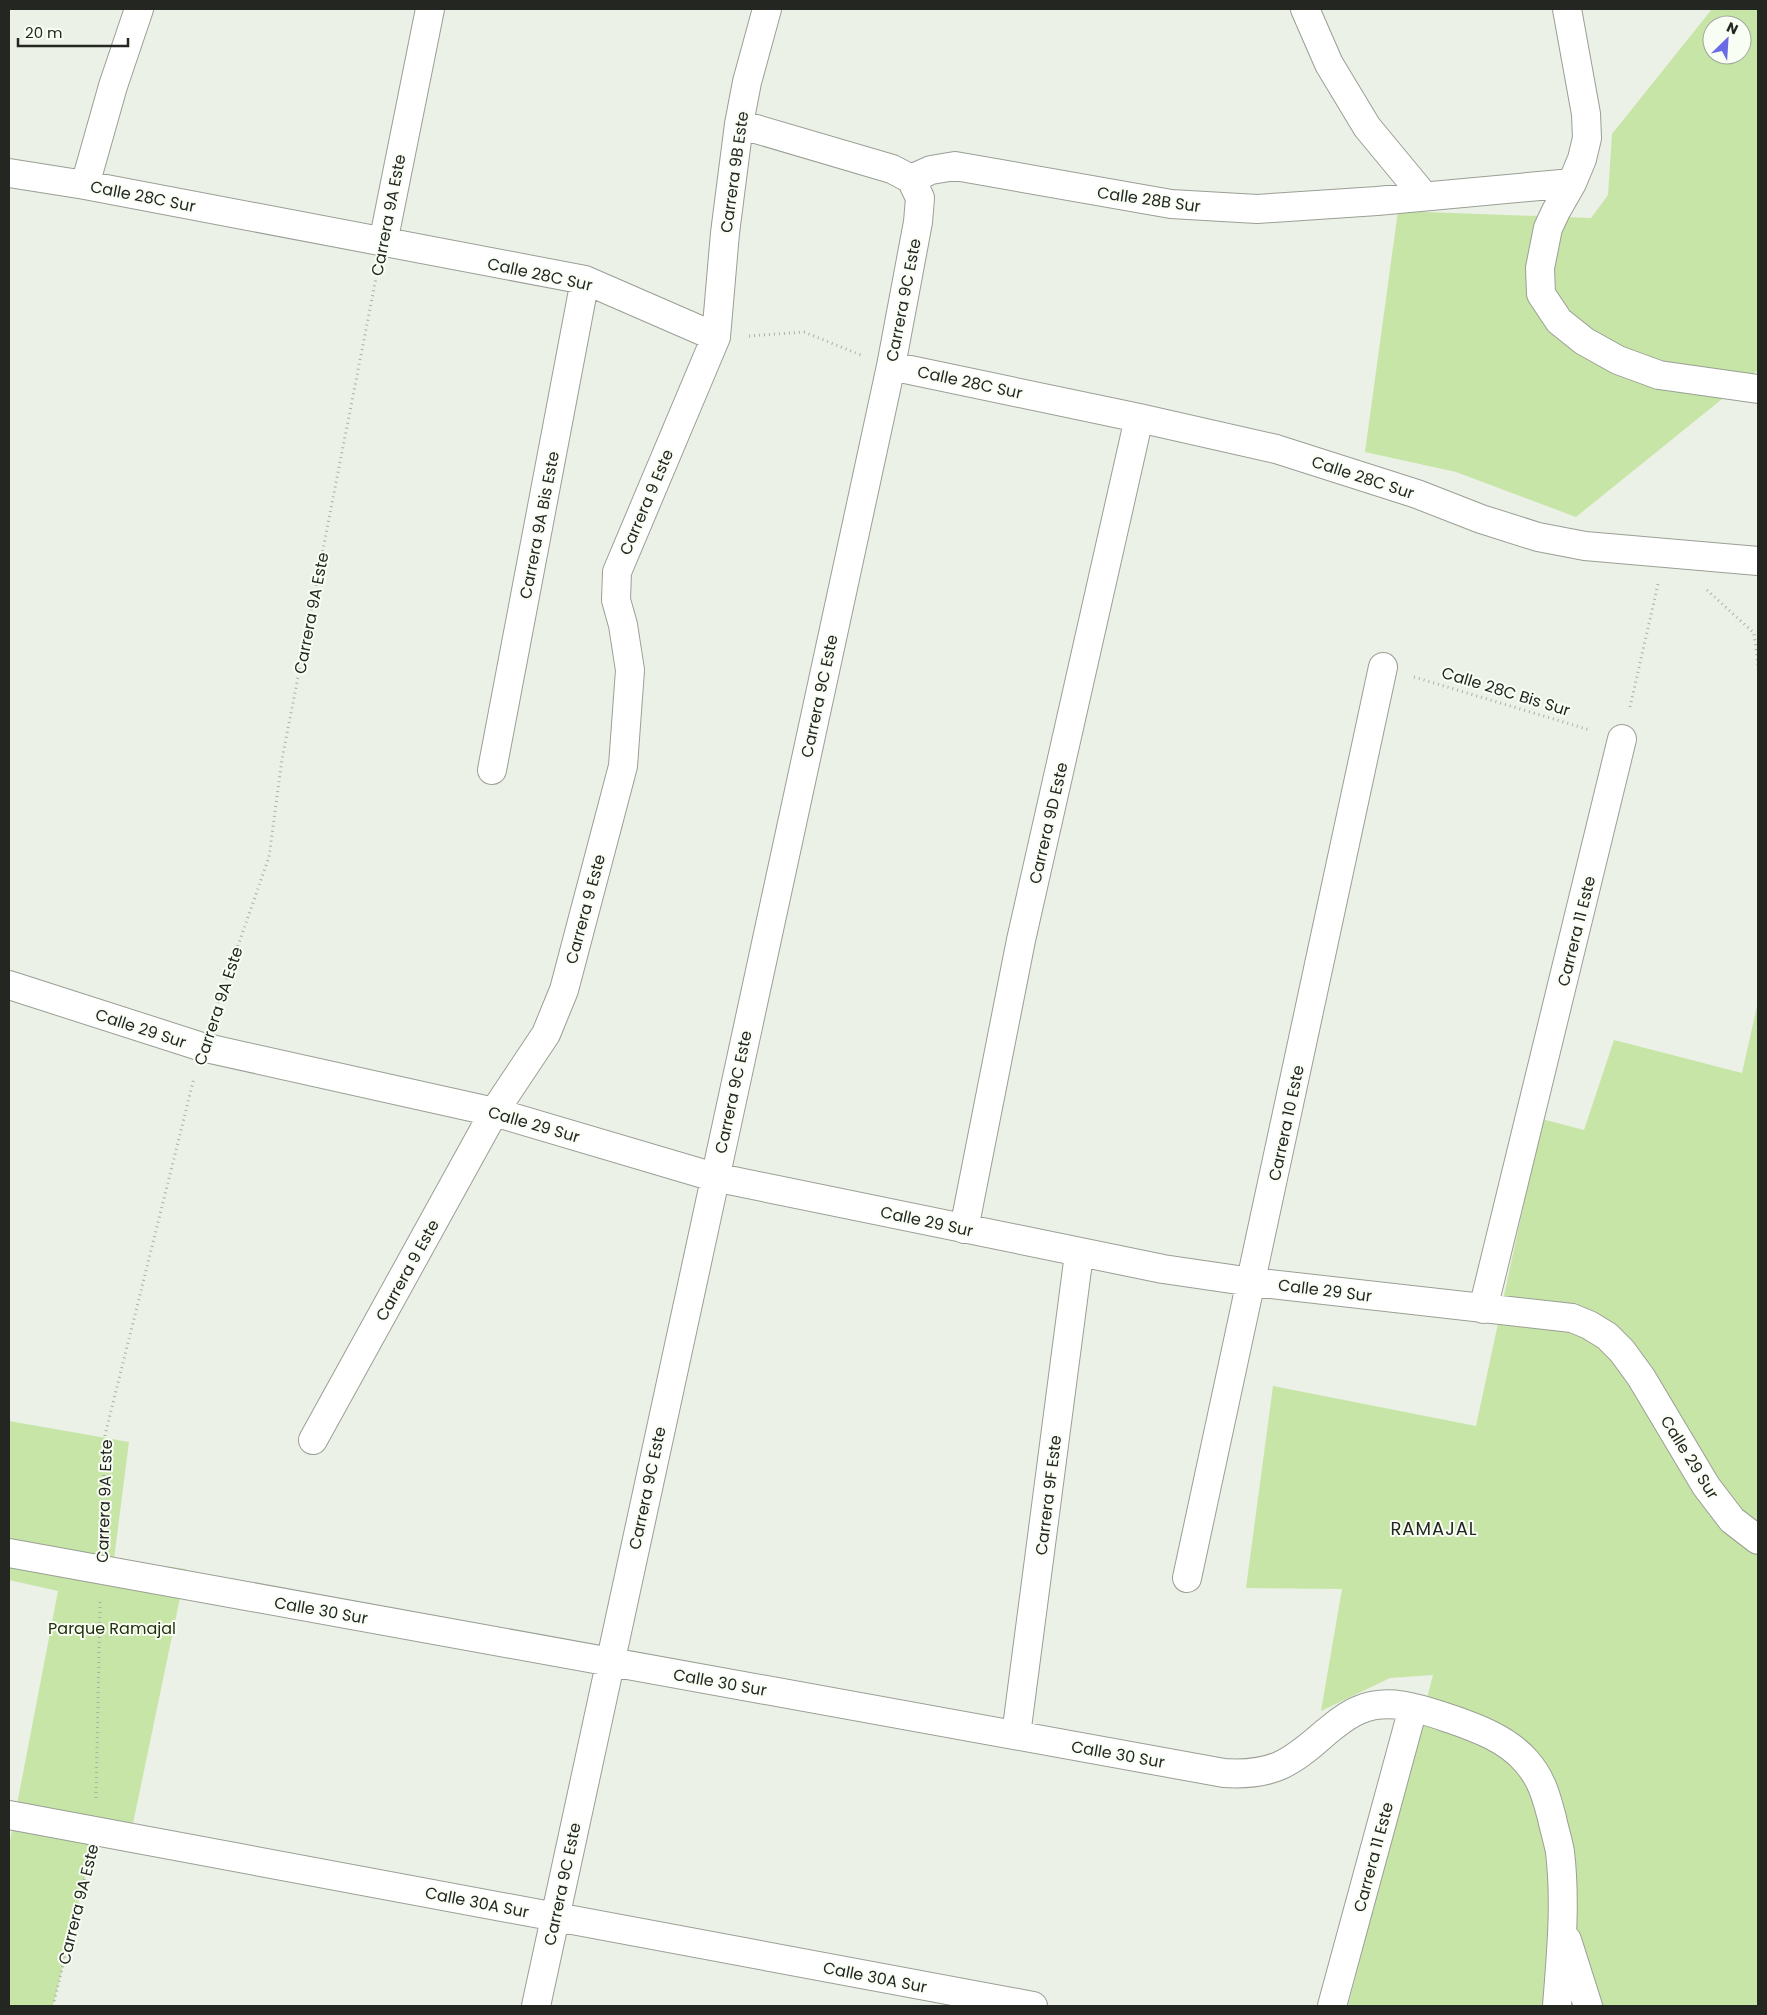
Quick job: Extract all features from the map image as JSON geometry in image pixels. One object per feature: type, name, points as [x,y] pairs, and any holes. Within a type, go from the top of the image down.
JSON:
[{"type":"street","points":[[85,185],[139,9]]},
{"type":"street","name":"Carrera 9A Este","points":[[382,243],[430,9]]},
{"type":"street","name":"Carrera 9B Este","points":[[716,338],[725,233],[739,124],[747,82],[767,9]]},
{"type":"street","points":[[1305,9],[1328,64],[1367,127],[1424,196]]},
{"type":"street","points":[[1567,9],[1586,114],[1587,138],[1582,159],[1572,183],[1548,228],[1540,268],[1541,294],[1559,321],[1584,341],[1618,360],[1659,375],[1758,389]]},
{"type":"street","points":[[739,124],[892,169],[911,180]]},
{"type":"street","name":"Calle 28B Sur","points":[[911,180],[931,170],[955,166],[1171,204],[1257,209],[1572,183]]},
{"type":"street","name":"Calle 28C Sur","points":[[9,173],[85,185],[382,243],[585,280],[716,338]]},
{"type":"street","name":"Carrera 9C Este","points":[[536,2006],[891,366],[918,222],[920,198],[911,180]]},
{"type":"street","name":"Carrera 9A Bis Este","points":[[492,770],[585,280]]},
{"type":"street","name":"Carrera 9 Este","points":[[313,1440],[494,1112],[546,1034],[564,990],[622,766],[630,670],[623,625],[616,600],[617,572],[716,338]]},
{"type":"street","name":"Calle 28C Sur","points":[[891,366],[1276,449],[1417,494],[1481,519],[1538,537],[1585,546],[1758,562]]},
{"type":"street","name":"Carrera 9D Este","points":[[964,1229],[1021,940],[1139,418]]},
{"type":"street","name":"Carrera 10 Este","points":[[1187,1578],[1383,667]]},
{"type":"street","name":"Carrera 11 Este","points":[[1483,1309],[1622,739]]},
{"type":"street","name":"Calle 29 Sur","points":[[9,985],[202,1048],[494,1112],[714,1177],[1163,1270],[1252,1282],[1572,1318],[1589,1325],[1607,1336],[1622,1351],[1641,1377],[1706,1486],[1732,1520],[1758,1540]]},
{"type":"street","name":"Carrera 9F Este","points":[[1016,1736],[1079,1254]]},
{"type":"street","name":"Calle 30 Sur","points":[[9,1554],[1224,1774],[1248,1775],[1275,1769],[1299,1756],[1341,1720],[1359,1710],[1379,1704],[1399,1704],[1467,1725],[1502,1741],[1525,1760],[1544,1786],[1560,1851],[1563,1926]]},
{"type":"street","name":"Carrera 11 Este","points":[[1332,2006],[1413,1708]]},
{"type":"street","name":"Calle 30A Sur","points":[[9,1815],[1033,2006]]},
{"type":"street","points":[[1557,2006],[1563,1926]]},
{"type":"street","points":[[1563,1926],[1588,2006]]},
{"type":"path","name":"Carrera 9A Este","points":[[53,2006],[96,1831],[105,1435],[202,1048],[269,857],[282,759],[382,243]]},
{"type":"path","points":[[716,338],[804,332],[891,366]]},
{"type":"path","points":[[1622,739],[1666,552]]},
{"type":"path","points":[[1703,586],[1754,633],[1758,666]]},
{"type":"path","name":"Calle 28C Bis Sur","points":[[1383,667],[1622,739]]},
{"type":"green space","points":[[1712,9],[1758,9],[1758,370],[1576,517],[1456,472],[1365,452],[1398,211],[1591,218],[1608,195],[1612,134],[1702,22],[1702,65],[1752,65],[1752,15],[1707,15]]},
{"type":"green space","points":[[1758,1002],[1758,2006],[1348,2006],[1433,1675],[1390,1678],[1321,1711],[1342,1589],[1246,1588],[1273,1386],[1476,1426],[1542,1119],[1584,1130],[1614,1040],[1742,1073]]},
{"type":"green space","name":"Parque Ramajal","points":[[9,1421],[129,1442],[114,1559],[186,1569],[130,1838],[96,1832],[53,2006],[9,2006],[9,1846],[58,1591],[9,1580]]},
{"type":"district","name":"RAMAJAL","points":[[1434,1529]]}]
